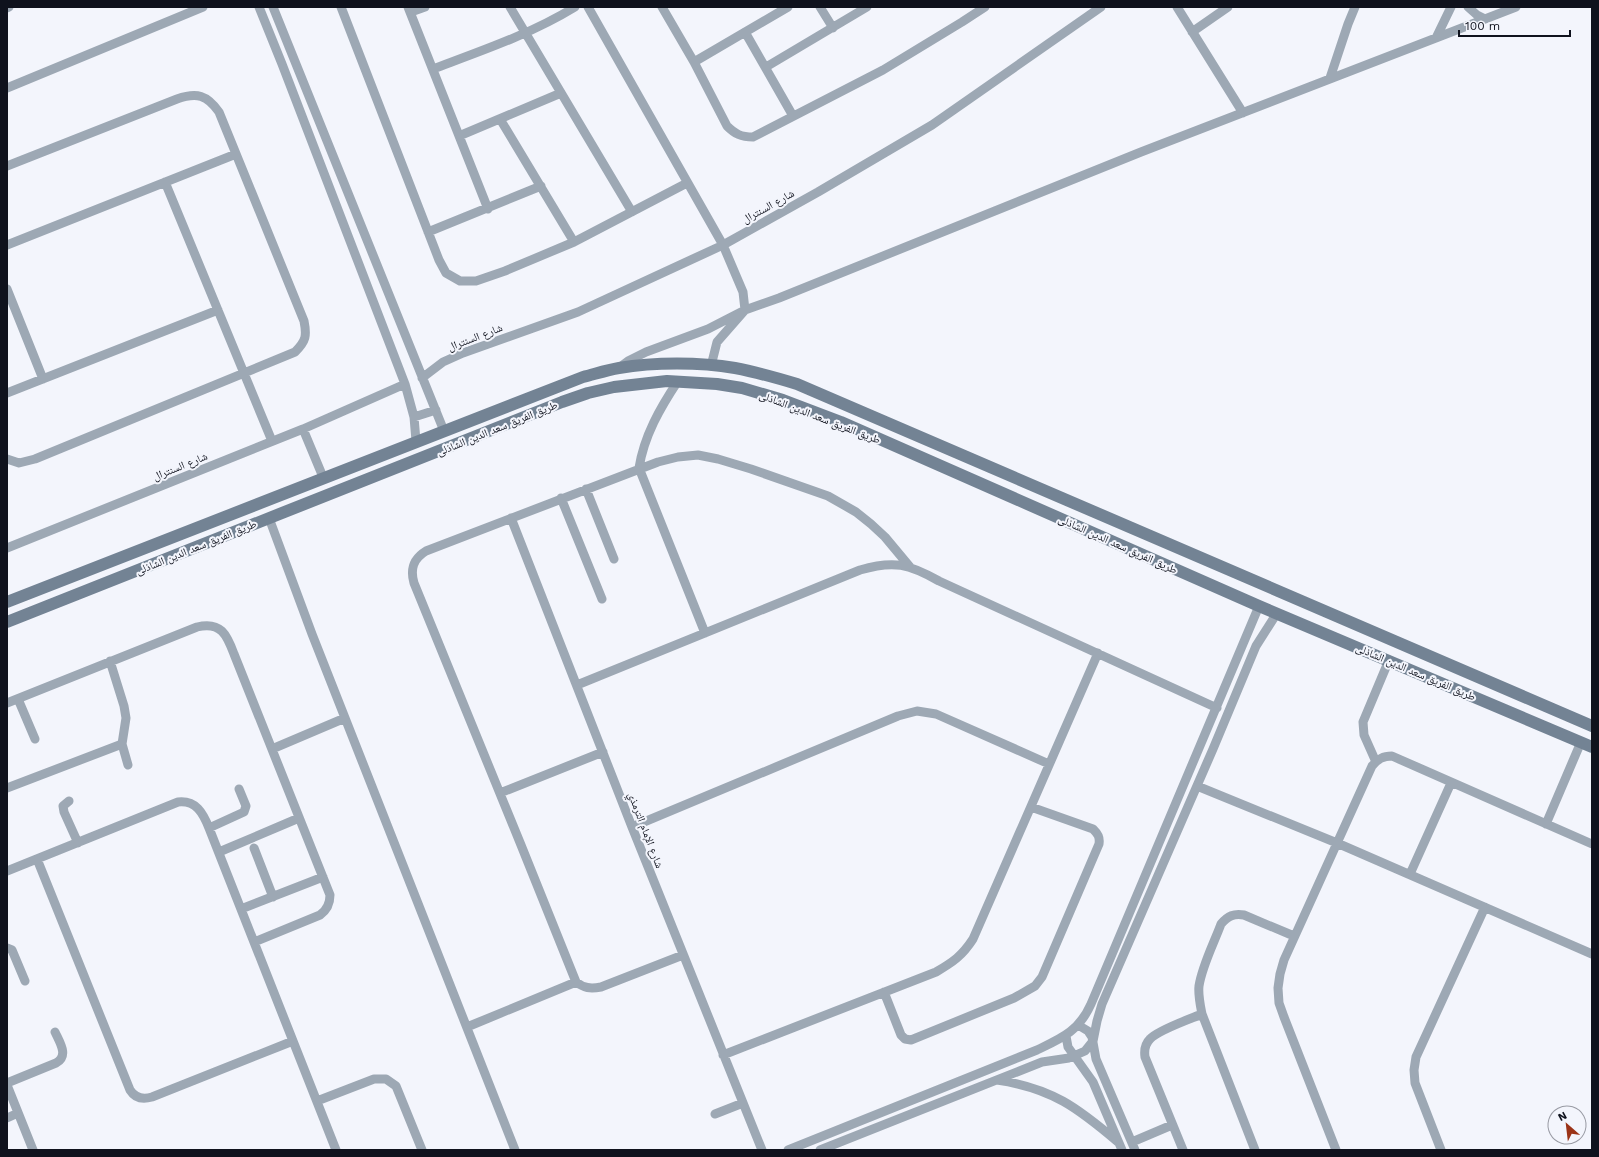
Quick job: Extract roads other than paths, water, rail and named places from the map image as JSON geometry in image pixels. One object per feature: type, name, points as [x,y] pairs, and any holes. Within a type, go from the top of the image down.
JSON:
[{"type":"street","points":[[7,88],[203,7]]},
{"type":"street","points":[[259,7],[405,384],[414,417],[416,441]]},
{"type":"street","points":[[273,7],[444,431]]},
{"type":"street","points":[[341,7],[439,260],[446,273],[460,281],[476,281],[505,271],[574,242],[687,183]]},
{"type":"street","points":[[425,7],[410,10],[488,208]]},
{"type":"street","points":[[510,7],[632,212]]},
{"type":"street","points":[[433,69],[525,33],[560,17],[575,7]]},
{"type":"street","points":[[588,7],[723,245],[738,276],[743,292],[745,310],[717,342],[711,366]]},
{"type":"street","points":[[662,7],[694,62],[727,126],[735,134],[744,137],[753,137],[883,70],[985,7]]},
{"type":"street","points":[[694,62],[788,7]]},
{"type":"street","points":[[820,7],[833,28]]},
{"type":"street","points":[[766,67],[867,7]]},
{"type":"street","name":"شارع السنترال","points":[[422,378],[443,362],[463,353],[578,312],[723,245],[818,192],[932,125],[1101,7]]},
{"type":"street","points":[[1177,7],[1243,113]]},
{"type":"street","points":[[1192,32],[1228,7]]},
{"type":"street","points":[[1330,78],[1355,7]]},
{"type":"street","points":[[1436,38],[1451,7]]},
{"type":"street","points":[[1468,7],[1477,15],[1485,19]]},
{"type":"street","points":[[620,368],[636,357],[708,329],[745,310],[779,298],[1330,78],[1516,7]]},
{"type":"street","points":[[745,32],[793,116]]},
{"type":"street","points":[[459,136],[561,93]]},
{"type":"street","points":[[7,166],[189,95],[201,96],[212,102],[219,112],[301,314],[306,332],[303,344],[295,352],[35,459],[19,463],[7,459]]},
{"type":"street","points":[[500,119],[574,242]]},
{"type":"street","points":[[7,244],[236,154]]},
{"type":"street","points":[[165,182],[272,441]]},
{"type":"street","points":[[428,232],[541,186]]},
{"type":"street","points":[[7,288],[43,379]]},
{"type":"street","points":[[7,393],[218,310]]},
{"type":"street","name":"طريق الفريق سعد الدين الشاذلى","points":[[7,602],[513,403],[583,377],[620,368],[669,363],[711,366],[734,368],[760,373],[797,384],[1592,726]]},
{"type":"street","points":[[678,381],[662,405],[650,430],[639,468],[705,633]]},
{"type":"street","name":"طريق الفريق سعد الدين الشاذلى","points":[[7,622],[562,402],[594,392],[641,383],[678,381],[717,384],[766,394],[841,422],[1259,606],[1586,745]]},
{"type":"street","name":"شارع السنترال","points":[[7,548],[303,429],[405,384]]},
{"type":"street","points":[[513,403],[507,408],[506,413],[509,418],[517,420]]},
{"type":"street","points":[[414,417],[436,410]]},
{"type":"street","points":[[480,416],[490,422],[484,433]]},
{"type":"street","points":[[303,429],[324,477]]},
{"type":"street","points":[[930,462],[940,461],[943,457],[944,450],[941,446]]},
{"type":"street","points":[[683,955],[600,987],[592,989],[583,987],[576,982],[414,583],[411,574],[413,564],[418,556],[426,551],[639,468],[678,457],[698,455],[718,458],[828,496],[856,512],[871,524],[886,537],[910,567]]},
{"type":"street","points":[[961,476],[958,468],[959,465],[961,462],[970,458]]},
{"type":"street","points":[[586,489],[614,559]]},
{"type":"street","points":[[561,498],[602,599]]},
{"type":"street","points":[[269,518],[345,718],[515,1150]]},
{"type":"street","name":"شارع الإمام الترمذي","points":[[511,518],[632,828],[762,1150]]},
{"type":"street","points":[[123,556],[116,562],[115,568],[119,575],[128,575]]},
{"type":"street","points":[[577,685],[860,570],[878,565],[894,564],[910,567],[1217,708]]},
{"type":"street","points":[[92,568],[99,571],[102,575],[101,583],[95,588]]},
{"type":"street","points":[[794,1149],[1037,1050],[1066,1036],[1078,1025],[1091,1004],[1202,745],[1259,606]]},
{"type":"street","points":[[820,1150],[1042,1062],[1075,1056],[1085,1051],[1093,1041],[1101,1009],[1256,646],[1277,613]]},
{"type":"street","points":[[7,703],[197,627],[204,625],[218,628],[228,638],[330,895],[329,905],[324,913],[254,942]]},
{"type":"street","points":[[1244,641],[1256,646]]},
{"type":"street","points":[[723,1055],[936,972],[955,961],[965,951],[973,940],[1098,653]]},
{"type":"street","points":[[1376,762],[1364,735],[1363,722],[1389,660]]},
{"type":"street","points":[[110,661],[124,706],[126,718],[122,744],[128,765]]},
{"type":"street","points":[[18,698],[35,739]]},
{"type":"street","points":[[632,828],[903,714],[917,711],[936,714],[1049,764]]},
{"type":"street","points":[[272,749],[345,718]]},
{"type":"street","points":[[7,788],[122,744]]},
{"type":"street","points":[[1202,745],[1213,749]]},
{"type":"street","points":[[1546,824],[1586,745]]},
{"type":"street","points":[[500,794],[603,752]]},
{"type":"street","points":[[1336,1150],[1280,1003],[1278,988],[1280,974],[1294,936],[1338,843],[1372,766],[1386,756],[1392,756],[1592,844]]},
{"type":"street","points":[[1410,874],[1451,783]]},
{"type":"street","points":[[1197,786],[1338,843],[1592,954]]},
{"type":"street","points":[[209,828],[244,812],[246,806],[239,789]]},
{"type":"street","points":[[69,801],[65,804],[63,809],[78,843]]},
{"type":"street","points":[[7,871],[173,804],[183,802],[196,806],[201,811],[219,852],[336,1150]]},
{"type":"street","points":[[884,992],[901,1035],[905,1039],[911,1040],[1014,998],[1035,986],[1042,977],[1099,844],[1100,838],[1093,830],[1031,807]]},
{"type":"street","points":[[219,852],[300,818]]},
{"type":"street","points":[[1166,828],[1170,833],[1177,832]]},
{"type":"street","points":[[1161,840],[1168,839],[1172,844]]},
{"type":"street","points":[[254,848],[273,897]]},
{"type":"street","points":[[37,859],[130,1090],[137,1097],[147,1099],[293,1041]]},
{"type":"street","points":[[241,909],[323,877]]},
{"type":"street","points":[[1441,1150],[1415,1083],[1414,1070],[1416,1057],[1484,906]]},
{"type":"street","points":[[1255,1150],[1202,1014],[1199,1000],[1200,985],[1203,972],[1221,924],[1231,915],[1244,915],[1294,936]]},
{"type":"street","points":[[7,948],[12,950],[25,981]]},
{"type":"street","points":[[467,1027],[576,982]]},
{"type":"street","points":[[1091,1004],[1094,1010],[1101,1009]]},
{"type":"street","points":[[1183,1150],[1145,1057],[1144,1050],[1146,1043],[1156,1034],[1202,1014]]},
{"type":"street","points":[[1078,1025],[1088,1030],[1093,1041],[1095,1053],[1101,1070],[1133,1146],[1172,1125]]},
{"type":"street","points":[[33,1150],[7,1084],[62,1059],[64,1052],[55,1032]]},
{"type":"street","points":[[1066,1036],[1068,1047],[1090,1076],[1120,1146]]},
{"type":"street","points":[[1037,1050],[1042,1062]]},
{"type":"street","points":[[1090,1076],[1094,1070],[1101,1070]]},
{"type":"street","points":[[317,1101],[374,1079],[386,1079],[396,1086],[422,1150]]},
{"type":"street","points":[[996,1080],[1028,1086],[1060,1099],[1081,1112],[1120,1146]]},
{"type":"street","points":[[715,1114],[742,1103]]},
{"type":"street","points":[[7,1118],[18,1113]]}]
